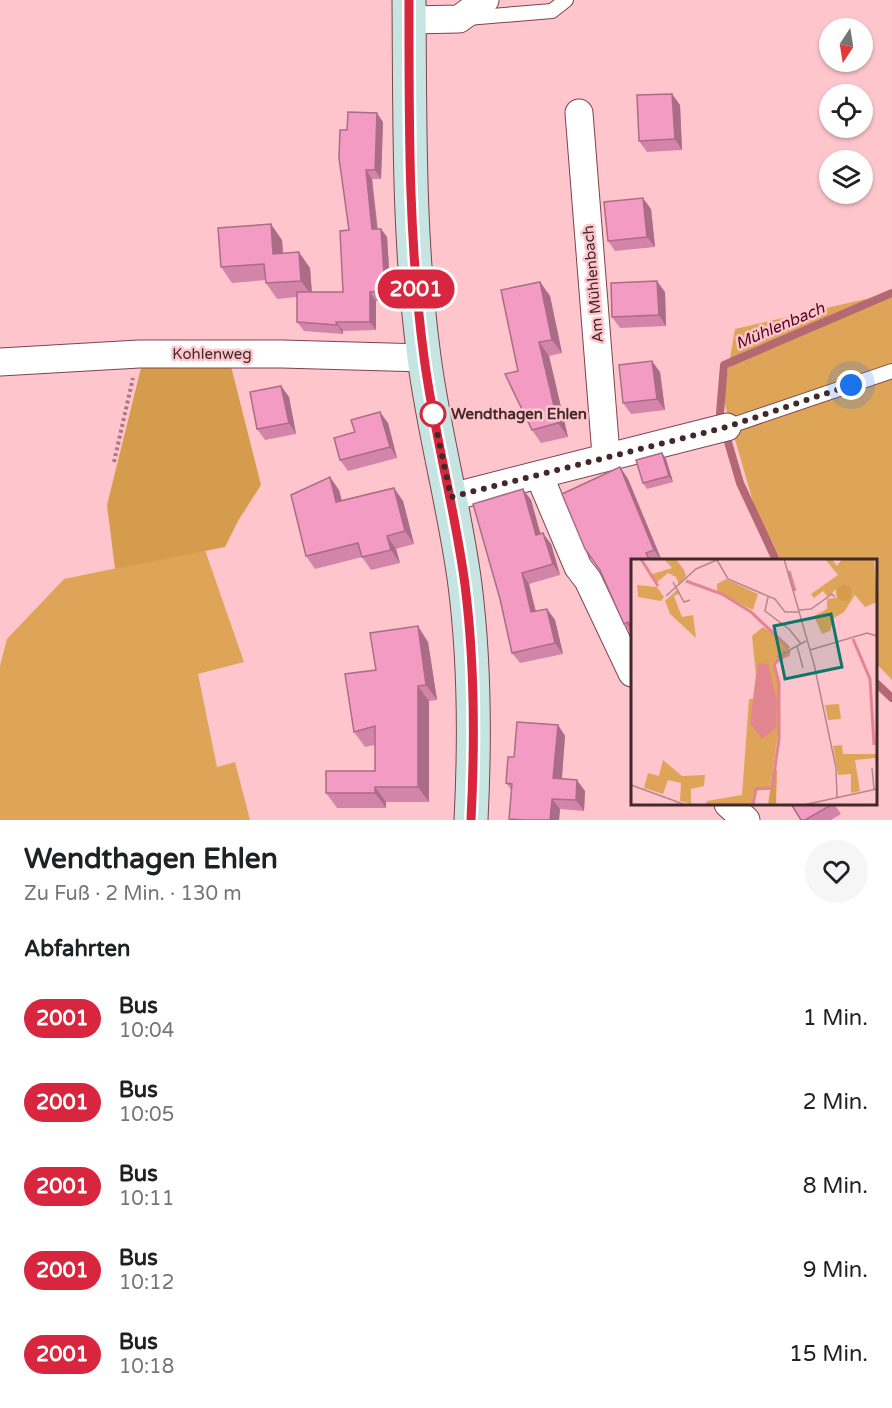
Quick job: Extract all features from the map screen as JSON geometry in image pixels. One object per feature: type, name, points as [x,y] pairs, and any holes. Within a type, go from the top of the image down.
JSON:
[{"type":"street","points":[[471,820],[475,743],[474,675],[465,585],[451,497],[424,358],[412,254],[409,10],[459,19],[485,0]]},
{"type":"street","name":"Am Mühlenbach","points":[[579,113],[606,455]]},
{"type":"street","name":"Kohlenweg","points":[[0,362],[139,354],[282,354],[424,358]]},
{"type":"street","points":[[451,497],[606,455],[727,427]]},
{"type":"street","points":[[539,475],[578,567],[588,580],[631,669]]},
{"type":"street","points":[[729,805],[746,820]]},
{"type":"lane","points":[[459,19],[552,11],[566,0]]},
{"type":"lane","points":[[727,427],[892,371]]},
{"type":"path","points":[[114,462],[139,354]]},
{"type":"shaded area","points":[[892,293],[892,680],[877,664],[877,559],[781,559],[754,505],[723,398],[735,329]]},
{"type":"shaded area","points":[[231,366],[261,485],[238,521],[225,547],[115,569],[107,505],[141,368]]},
{"type":"shaded area","points":[[205,550],[244,662],[198,674],[217,767],[235,762],[250,820],[0,820],[0,666],[7,639],[64,579]]},
{"type":"building","points":[[672,94],[675,139],[639,141],[637,95]]},
{"type":"building","points":[[348,112],[377,113],[375,170],[366,170],[372,229],[381,229],[385,291],[370,292],[370,322],[336,322],[337,325],[297,322],[297,292],[343,292],[340,231],[349,230],[339,158],[340,130],[347,130]]},
{"type":"building","points":[[643,198],[647,237],[608,241],[604,202]]},
{"type":"building","points":[[271,224],[273,254],[299,252],[301,281],[266,283],[264,264],[221,267],[218,228]]},
{"type":"building","points":[[657,281],[659,315],[612,317],[611,283]]},
{"type":"building","points":[[540,282],[552,340],[539,342],[558,423],[532,430],[505,374],[518,371],[501,290]]},
{"type":"building","points":[[652,361],[657,399],[623,403],[619,365]]},
{"type":"building","points":[[281,386],[289,423],[257,429],[250,392]]},
{"type":"building","points":[[380,412],[390,447],[340,460],[334,438],[355,432],[351,420]]},
{"type":"building","points":[[662,453],[669,476],[643,483],[636,460]]},
{"type":"building","points":[[620,467],[654,550],[646,553],[649,559],[631,559],[631,629],[628,622],[624,624],[600,570],[585,549],[562,494]]},
{"type":"building","points":[[330,477],[336,502],[394,488],[405,531],[387,536],[391,550],[362,557],[358,543],[306,556],[291,495]]},
{"type":"building","points":[[523,489],[536,535],[543,533],[553,564],[522,573],[531,612],[547,609],[555,643],[512,653],[500,599],[473,504]]},
{"type":"building","points":[[418,626],[426,685],[418,686],[418,787],[375,787],[375,793],[326,793],[326,771],[375,771],[375,726],[354,732],[345,674],[376,670],[370,633]]},
{"type":"building","points":[[517,722],[558,725],[553,778],[577,780],[576,800],[552,799],[550,820],[509,819],[512,784],[506,783],[508,757],[514,757]]},
{"type":"building","points":[[792,805],[831,805],[805,820],[801,820]]},
{"type":"waterway","name":"Mühlenbach","points":[[720,413],[724,365],[892,293]]},
{"type":"waterway","name":"Mühlenbach","points":[[726,435],[740,483],[776,559]]},
{"type":"waterway","name":"Mühlenbach","points":[[877,684],[892,698]]},
{"type":"bus line","name":"2001","points":[[409,0],[412,254],[424,358],[451,497],[465,585],[474,675],[475,743],[471,820]]},
{"type":"place","name":"Wendthagen Ehlen","points":[[433,414]]},
{"type":"route","points":[[433,414],[433,412],[451,497],[484,490],[606,455],[727,427],[851,385]]}]
